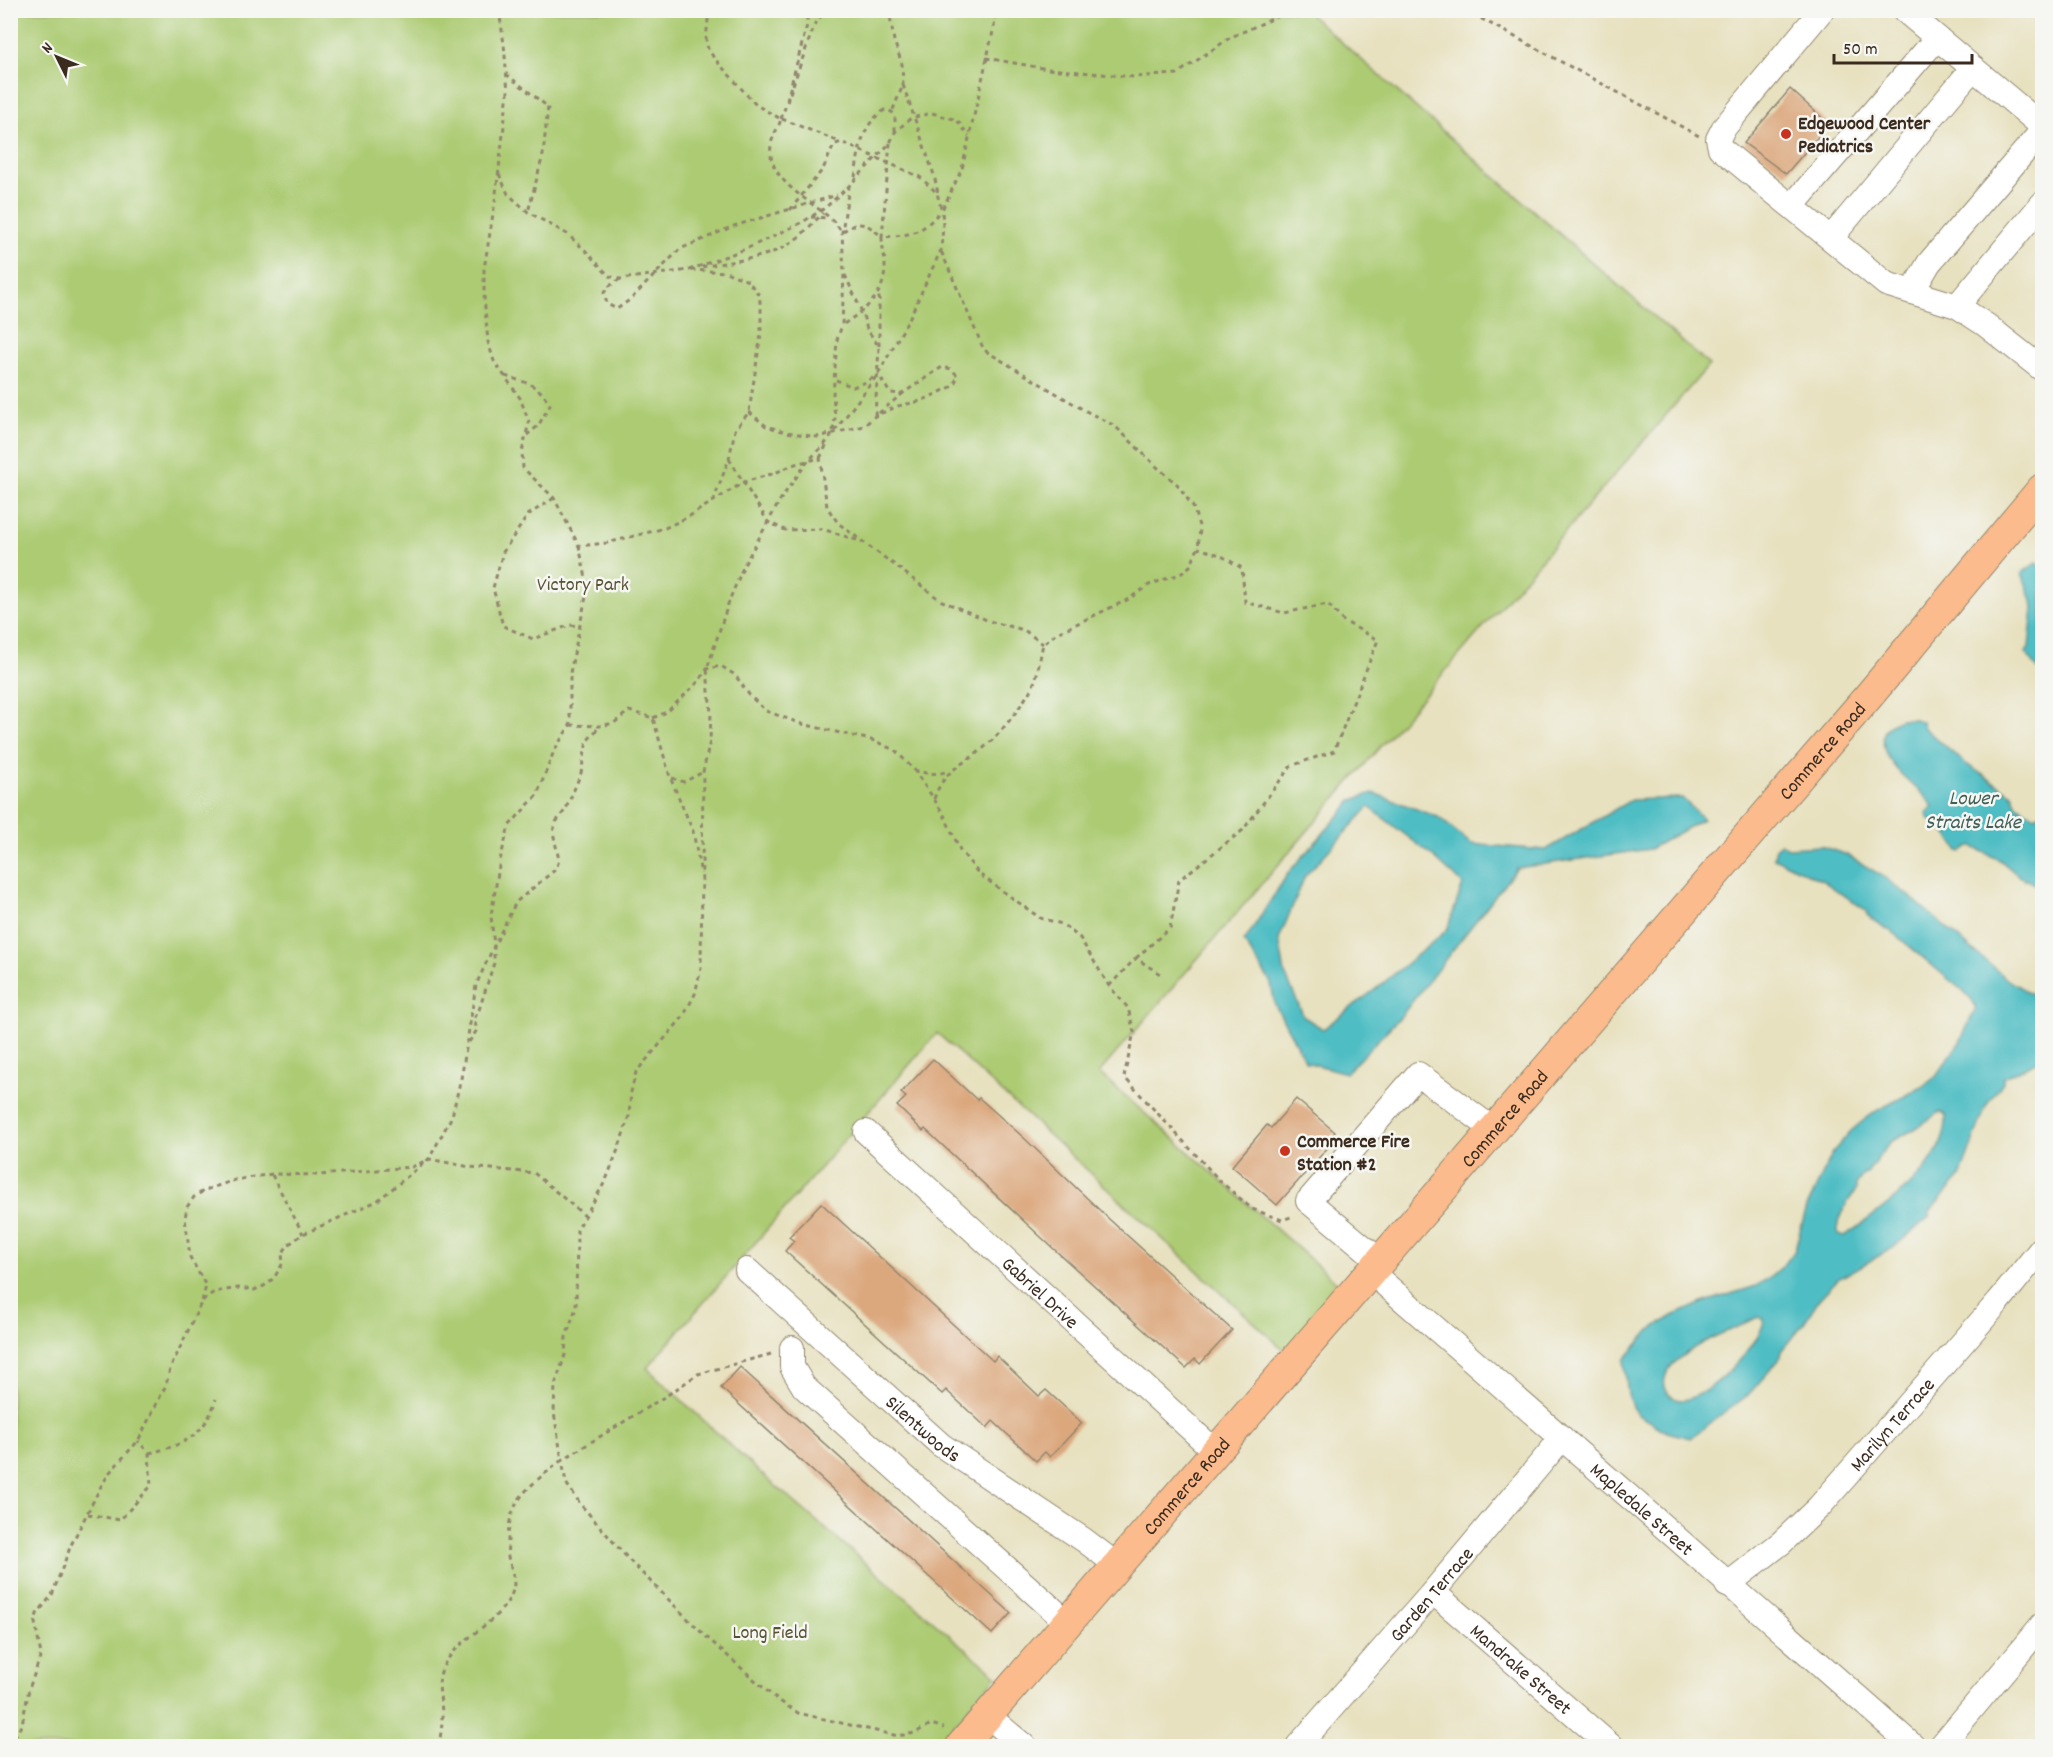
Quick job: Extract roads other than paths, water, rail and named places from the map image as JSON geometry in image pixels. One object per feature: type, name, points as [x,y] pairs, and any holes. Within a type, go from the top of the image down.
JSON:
[{"type":"main road","name":"Commerce Road","points":[[964,1743],[1867,698],[2043,489]]},
{"type":"street","points":[[1822,10],[1723,129],[1718,139],[1720,148],[1886,284],[1957,306],[2040,362]]},
{"type":"street","points":[[1904,10],[2043,126]]},
{"type":"street","points":[[1792,206],[1937,38]]},
{"type":"street","points":[[1831,238],[1973,68]]},
{"type":"street","points":[[1912,292],[1929,263],[2043,131]]},
{"type":"street","points":[[1957,306],[2043,204]]},
{"type":"street","name":"Mapledale Street","points":[[1494,1130],[1418,1074],[1308,1201],[1375,1267],[1562,1438],[1912,1746]]},
{"type":"street","name":"Gabriel Drive","points":[[866,1132],[1215,1452]]},
{"type":"street","name":"Marilyn Terrace","points":[[1727,1585],[1782,1544],[1819,1507],[2043,1248]]},
{"type":"street","name":"Silentwoods","points":[[747,1270],[941,1444],[1084,1540],[1117,1565]]},
{"type":"street","points":[[792,1348],[792,1367],[804,1387],[1068,1623]]},
{"type":"street","name":"Garden Terrace","points":[[1307,1744],[1562,1438]]},
{"type":"street","name":"Mandrake Street","points":[[1432,1592],[1611,1746]]},
{"type":"street","points":[[1941,1746],[2043,1625]]},
{"type":"street","points":[[988,1716],[1024,1746]]},
{"type":"water","points":[[2036,563],[2042,568],[2042,675],[2026,653],[2029,647],[2033,609],[2022,573]]},
{"type":"water","name":"Lower Straits Lake","points":[[1901,719],[1915,719],[1922,722],[1924,728],[1966,764],[2012,794],[2017,805],[2034,816],[2042,813],[2042,888],[2019,876],[2000,860],[1973,847],[1959,851],[1944,830],[1928,818],[1927,813],[1933,806],[1895,767],[1884,749],[1885,731],[1892,723]]},
{"type":"water","points":[[1373,793],[1438,817],[1471,844],[1546,850],[1631,800],[1682,798],[1703,819],[1650,849],[1517,868],[1401,1016],[1346,1073],[1306,1062],[1275,1005],[1271,983],[1244,942],[1289,872],[1353,800]],"holes":[[[1369,807],[1429,853],[1463,884],[1447,930],[1323,1029],[1304,1017],[1285,974],[1279,939],[1305,876]]]},
{"type":"water","points":[[1781,843],[1788,848],[1821,846],[1847,855],[1881,875],[1914,900],[2009,981],[2042,1000],[2042,1059],[2003,1078],[2003,1082],[1986,1106],[1960,1177],[1930,1211],[1929,1217],[1893,1248],[1838,1279],[1819,1299],[1803,1324],[1781,1351],[1779,1360],[1748,1395],[1690,1438],[1667,1432],[1638,1415],[1628,1395],[1624,1360],[1650,1330],[1673,1316],[1702,1303],[1756,1286],[1784,1265],[1794,1252],[1807,1207],[1833,1152],[1864,1120],[1924,1086],[1935,1077],[1960,1042],[1975,1010],[1970,997],[1892,932],[1872,919],[1866,913],[1867,911],[1823,881],[1774,858],[1776,847]],"holes":[[[1940,1112],[1946,1115],[1944,1133],[1937,1151],[1925,1168],[1894,1199],[1876,1213],[1845,1236],[1839,1234],[1840,1218],[1864,1173],[1867,1173],[1890,1142]],[[1758,1317],[1764,1319],[1754,1342],[1719,1381],[1693,1398],[1680,1400],[1668,1394],[1664,1382],[1668,1371],[1676,1362],[1712,1338]]]},
{"type":"place","name":"Edgewood Center Pediatrics","points":[[1786,134]]},
{"type":"place","name":"Commerce Fire Station #2","points":[[1285,1151]]},
{"type":"park label","name":"Victory Park","points":[[583,583]]},
{"type":"park label","name":"Long Field","points":[[770,1631]]}]
